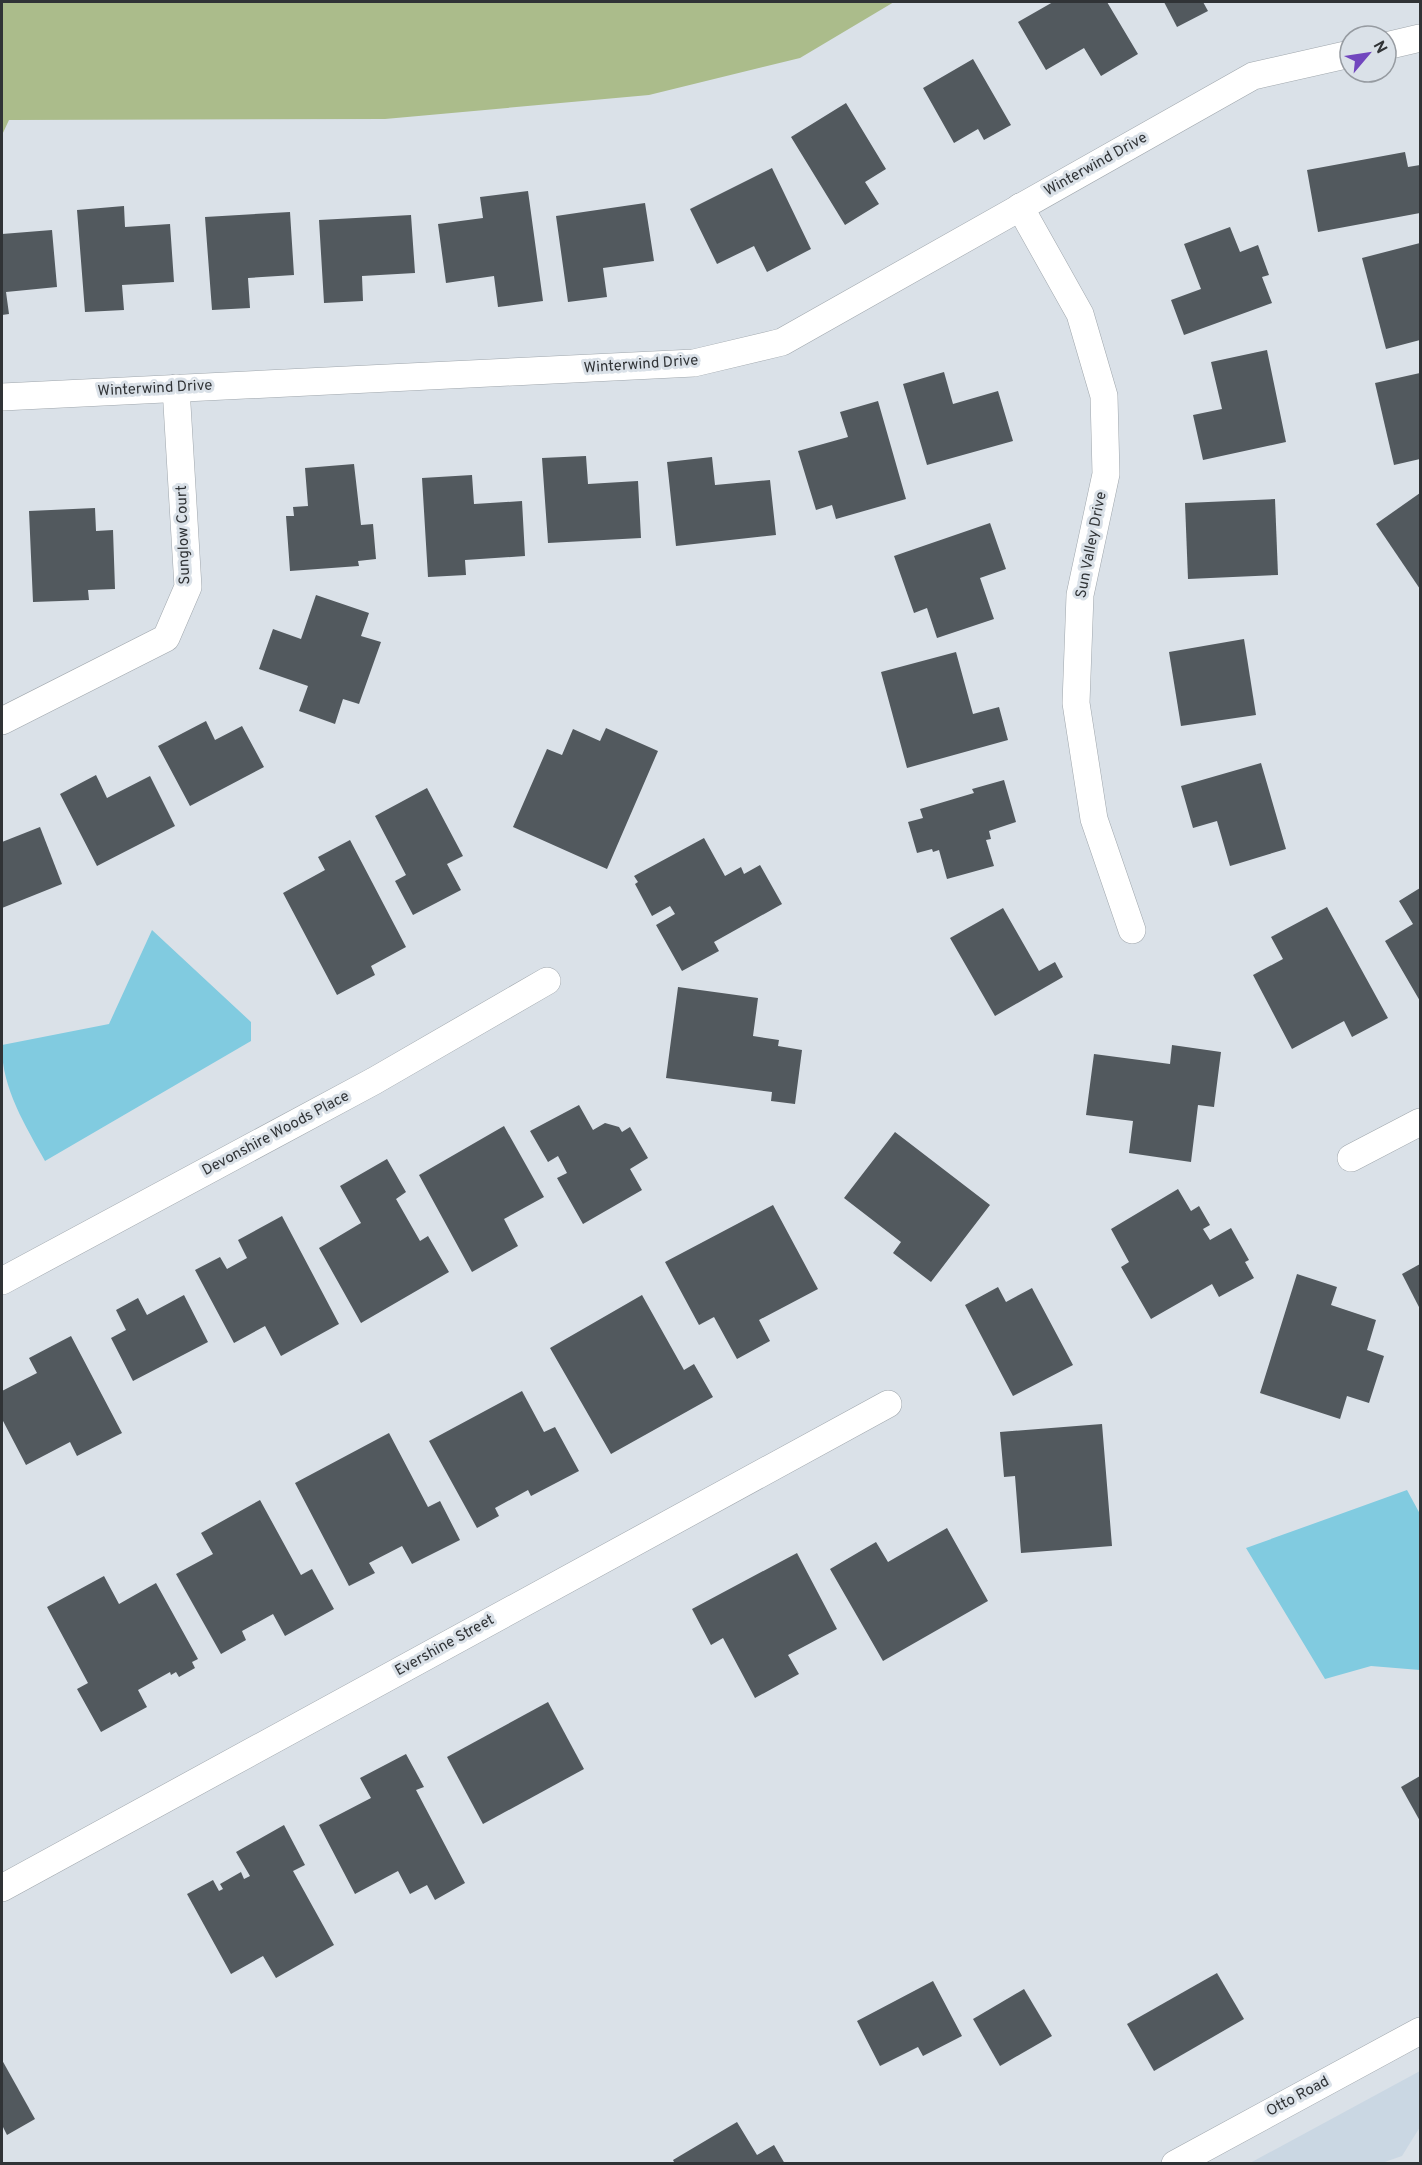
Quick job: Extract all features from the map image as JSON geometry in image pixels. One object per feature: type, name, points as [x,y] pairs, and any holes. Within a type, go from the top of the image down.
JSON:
[{"type":"street","points":[[1398,43],[1420,38]]},
{"type":"street","name":"Winterwind Drive","points":[[2,397],[694,363],[782,342],[1253,76],[1338,57]]},
{"type":"street","name":"Sun Valley Drive","points":[[1020,207],[1080,314],[1104,396],[1106,474],[1080,595],[1076,703],[1094,819],[1132,930]]},
{"type":"street","name":"Sunglow Court","points":[[2,721],[166,638],[188,587],[176,388]]},
{"type":"street","name":"Devonshire Woods Place","points":[[2,1281],[374,1081],[547,981]]},
{"type":"street","points":[[1351,1158],[1420,1122]]},
{"type":"street","name":"Evershine Street","points":[[2,1888],[888,1404]]},
{"type":"street","name":"Otto Road","points":[[1175,2163],[1420,2031]]},
{"type":"shaded area","points":[[1420,2071],[1420,2127],[1402,2156],[1379,2164],[1250,2163]]},
{"type":"green space","points":[[2,2],[894,2],[800,58],[649,95],[385,119],[9,120],[2,135]]},
{"type":"water","points":[[152,930],[251,1022],[251,1041],[45,1161],[22,1120],[10,1091],[5,1076],[2,1045],[109,1024]]},
{"type":"water","points":[[1407,1490],[1420,1514],[1420,1670],[1371,1666],[1325,1679],[1246,1548]]},
{"type":"building","points":[[1053,2],[1107,2],[1138,54],[1101,76],[1084,48],[1046,70],[1018,22]]},
{"type":"building","points":[[1164,2],[1203,2],[1208,11],[1177,27]]},
{"type":"building","points":[[973,59],[1011,125],[984,140],[978,129],[954,143],[923,88]]},
{"type":"building","points":[[846,103],[886,169],[865,182],[879,204],[845,225],[791,137]]},
{"type":"building","points":[[1405,152],[1408,167],[1420,165],[1420,213],[1318,232],[1307,170]]},
{"type":"building","points":[[772,168],[811,249],[767,272],[754,246],[717,264],[690,209]]},
{"type":"building","points":[[528,191],[543,301],[498,307],[494,276],[446,283],[438,224],[483,218],[480,197]]},
{"type":"building","points":[[645,203],[654,261],[603,268],[607,297],[568,302],[556,216]]},
{"type":"building","points":[[124,206],[125,227],[170,224],[174,282],[122,285],[124,310],[85,312],[77,210]]},
{"type":"building","points":[[290,212],[294,275],[248,278],[250,308],[212,310],[205,217]]},
{"type":"building","points":[[411,215],[415,273],[362,276],[363,301],[324,303],[319,220]]},
{"type":"building","points":[[1230,227],[1240,252],[1258,245],[1269,275],[1262,277],[1272,303],[1184,335],[1171,300],[1201,289],[1184,244]]},
{"type":"building","points":[[52,230],[57,287],[6,292],[9,314],[2,315],[2,234]]},
{"type":"building","points":[[1420,243],[1420,340],[1386,349],[1362,258]]},
{"type":"building","points":[[1267,350],[1286,442],[1203,460],[1193,415],[1222,409],[1211,362]]},
{"type":"building","points":[[944,372],[953,404],[998,391],[1013,441],[927,465],[903,384]]},
{"type":"building","points":[[1420,373],[1420,459],[1394,465],[1375,383]]},
{"type":"building","points":[[878,401],[906,499],[836,519],[832,505],[816,510],[798,451],[848,437],[840,412]]},
{"type":"building","points":[[586,456],[588,484],[638,481],[641,538],[548,543],[542,458]]},
{"type":"building","points":[[712,457],[715,485],[770,480],[776,535],[676,546],[667,462]]},
{"type":"building","points":[[354,464],[361,525],[373,524],[376,559],[358,561],[359,566],[290,571],[286,516],[294,516],[293,507],[308,506],[305,468]]},
{"type":"building","points":[[472,475],[474,504],[522,501],[525,556],[465,560],[466,575],[428,577],[422,478]]},
{"type":"building","points":[[1420,493],[1420,589],[1376,524]]},
{"type":"building","points":[[1275,499],[1278,575],[1188,579],[1185,503]]},
{"type":"building","points":[[95,508],[96,531],[113,530],[115,589],[88,590],[89,600],[33,602],[29,511]]},
{"type":"building","points":[[990,523],[1006,569],[980,578],[994,619],[937,638],[927,608],[914,613],[894,556]]},
{"type":"building","points":[[316,595],[369,613],[361,636],[381,642],[359,704],[343,699],[335,724],[299,711],[308,686],[259,669],[273,629],[301,639]]},
{"type":"building","points":[[1244,639],[1256,715],[1181,726],[1169,652]]},
{"type":"building","points":[[956,652],[973,714],[999,707],[1008,740],[907,768],[881,672]]},
{"type":"building","points":[[206,721],[215,740],[242,726],[264,767],[190,806],[158,746]]},
{"type":"building","points":[[606,728],[658,751],[607,869],[513,827],[547,749],[562,755],[573,729],[600,741]]},
{"type":"building","points":[[1261,763],[1286,849],[1230,866],[1217,821],[1193,828],[1181,786]]},
{"type":"building","points":[[96,775],[107,798],[150,776],[175,826],[97,866],[60,794]]},
{"type":"building","points":[[1004,780],[1016,822],[989,831],[991,839],[986,840],[994,866],[947,879],[939,850],[933,852],[932,849],[917,853],[908,822],[923,818],[920,809],[974,793],[972,789]]},
{"type":"building","points":[[427,788],[463,856],[447,864],[461,890],[413,915],[395,881],[406,875],[375,816]]},
{"type":"building","points":[[40,827],[62,884],[2,908],[2,842]]},
{"type":"building","points":[[704,838],[725,876],[741,867],[744,874],[760,865],[782,904],[714,942],[719,951],[682,971],[656,925],[675,914],[670,906],[652,916],[635,884],[638,882],[634,876]]},
{"type":"building","points":[[350,840],[406,947],[371,966],[375,975],[337,995],[283,893],[325,870],[318,857]]},
{"type":"building","points":[[1420,888],[1420,1001],[1385,941],[1413,924],[1399,901]]},
{"type":"building","points":[[1327,907],[1388,1018],[1352,1037],[1344,1021],[1292,1049],[1253,975],[1283,959],[1271,937]]},
{"type":"building","points":[[1003,908],[1039,971],[1055,962],[1063,977],[995,1016],[950,938]]},
{"type":"building","points":[[678,987],[758,998],[753,1036],[779,1040],[778,1046],[802,1050],[795,1104],[771,1101],[772,1092],[666,1078]]},
{"type":"building","points":[[1172,1045],[1221,1052],[1214,1107],[1198,1105],[1191,1162],[1129,1153],[1133,1121],[1086,1115],[1094,1054],[1170,1064]]},
{"type":"building","points":[[579,1105],[593,1130],[605,1123],[619,1127],[622,1132],[630,1127],[648,1158],[630,1169],[642,1190],[583,1224],[557,1178],[567,1173],[558,1156],[548,1162],[530,1131]]},
{"type":"building","points":[[504,1126],[544,1197],[504,1219],[518,1246],[472,1272],[419,1175]]},
{"type":"building","points":[[895,1132],[990,1205],[931,1282],[893,1253],[901,1242],[844,1198]]},
{"type":"building","points":[[387,1159],[406,1192],[396,1199],[420,1241],[428,1236],[449,1272],[361,1323],[319,1248],[361,1223],[340,1186]]},
{"type":"building","points":[[1178,1189],[1191,1211],[1199,1206],[1210,1225],[1203,1229],[1210,1240],[1231,1228],[1249,1260],[1245,1262],[1254,1278],[1219,1297],[1212,1284],[1151,1319],[1121,1267],[1129,1262],[1111,1229]]},
{"type":"building","points":[[773,1205],[818,1289],[759,1320],[770,1341],[737,1359],[714,1317],[699,1325],[665,1262]]},
{"type":"building","points":[[282,1216],[339,1324],[281,1356],[265,1326],[234,1343],[195,1270],[220,1257],[227,1269],[247,1258],[238,1240]]},
{"type":"building","points":[[1420,1264],[1420,1309],[1402,1274]]},
{"type":"building","points":[[1297,1274],[1337,1287],[1331,1305],[1376,1320],[1367,1350],[1384,1356],[1369,1403],[1347,1396],[1340,1419],[1260,1393]]},
{"type":"building","points":[[998,1287],[1006,1302],[1032,1288],[1073,1365],[1013,1396],[965,1305]]},
{"type":"building","points":[[184,1295],[208,1342],[133,1381],[111,1338],[126,1330],[116,1310],[138,1298],[147,1315]]},
{"type":"building","points":[[642,1295],[684,1370],[694,1364],[713,1397],[611,1454],[550,1348]]},
{"type":"building","points":[[71,1336],[122,1433],[77,1456],[70,1442],[26,1465],[2,1419],[2,1391],[37,1373],[29,1358]]},
{"type":"building","points":[[522,1391],[544,1432],[555,1427],[579,1471],[531,1496],[528,1490],[495,1508],[499,1516],[477,1528],[429,1441]]},
{"type":"building","points":[[1102,1424],[1112,1546],[1021,1553],[1015,1476],[1004,1477],[1000,1432]]},
{"type":"building","points":[[389,1433],[428,1507],[440,1501],[460,1540],[412,1564],[402,1546],[369,1563],[375,1573],[349,1586],[295,1483]]},
{"type":"building","points":[[260,1500],[301,1575],[312,1569],[334,1609],[285,1636],[273,1614],[242,1631],[246,1640],[221,1654],[176,1574],[213,1554],[201,1533]]},
{"type":"building","points":[[947,1528],[988,1601],[883,1661],[830,1569],[876,1542],[888,1562]]},
{"type":"building","points":[[797,1553],[837,1629],[788,1655],[799,1674],[755,1698],[723,1638],[711,1645],[692,1609]]},
{"type":"building","points":[[104,1576],[119,1604],[156,1583],[198,1659],[192,1662],[195,1668],[179,1677],[176,1672],[171,1675],[170,1672],[138,1690],[147,1707],[101,1732],[77,1689],[88,1683],[47,1607]]},
{"type":"building","points":[[548,1702],[584,1769],[483,1824],[447,1757]]},
{"type":"building","points":[[406,1754],[424,1787],[416,1790],[465,1883],[435,1900],[427,1885],[410,1894],[398,1871],[355,1894],[319,1825],[371,1798],[360,1778]]},
{"type":"building","points":[[1420,1776],[1420,1821],[1401,1787]]},
{"type":"building","points":[[284,1825],[305,1865],[293,1871],[334,1945],[276,1978],[263,1956],[231,1974],[187,1894],[213,1880],[219,1891],[223,1889],[220,1884],[241,1872],[244,1879],[250,1876],[236,1852]]},
{"type":"building","points":[[1217,1973],[1244,2019],[1154,2071],[1127,2024]]},
{"type":"building","points":[[933,1981],[962,2036],[923,2056],[918,2047],[880,2066],[857,2021]]},
{"type":"building","points":[[1024,1989],[1052,2036],[1000,2066],[973,2019]]},
{"type":"building","points":[[2,2060],[35,2119],[7,2135],[2,2125]]},
{"type":"building","points":[[737,2122],[757,2155],[774,2145],[785,2164],[675,2164],[673,2160]]}]
